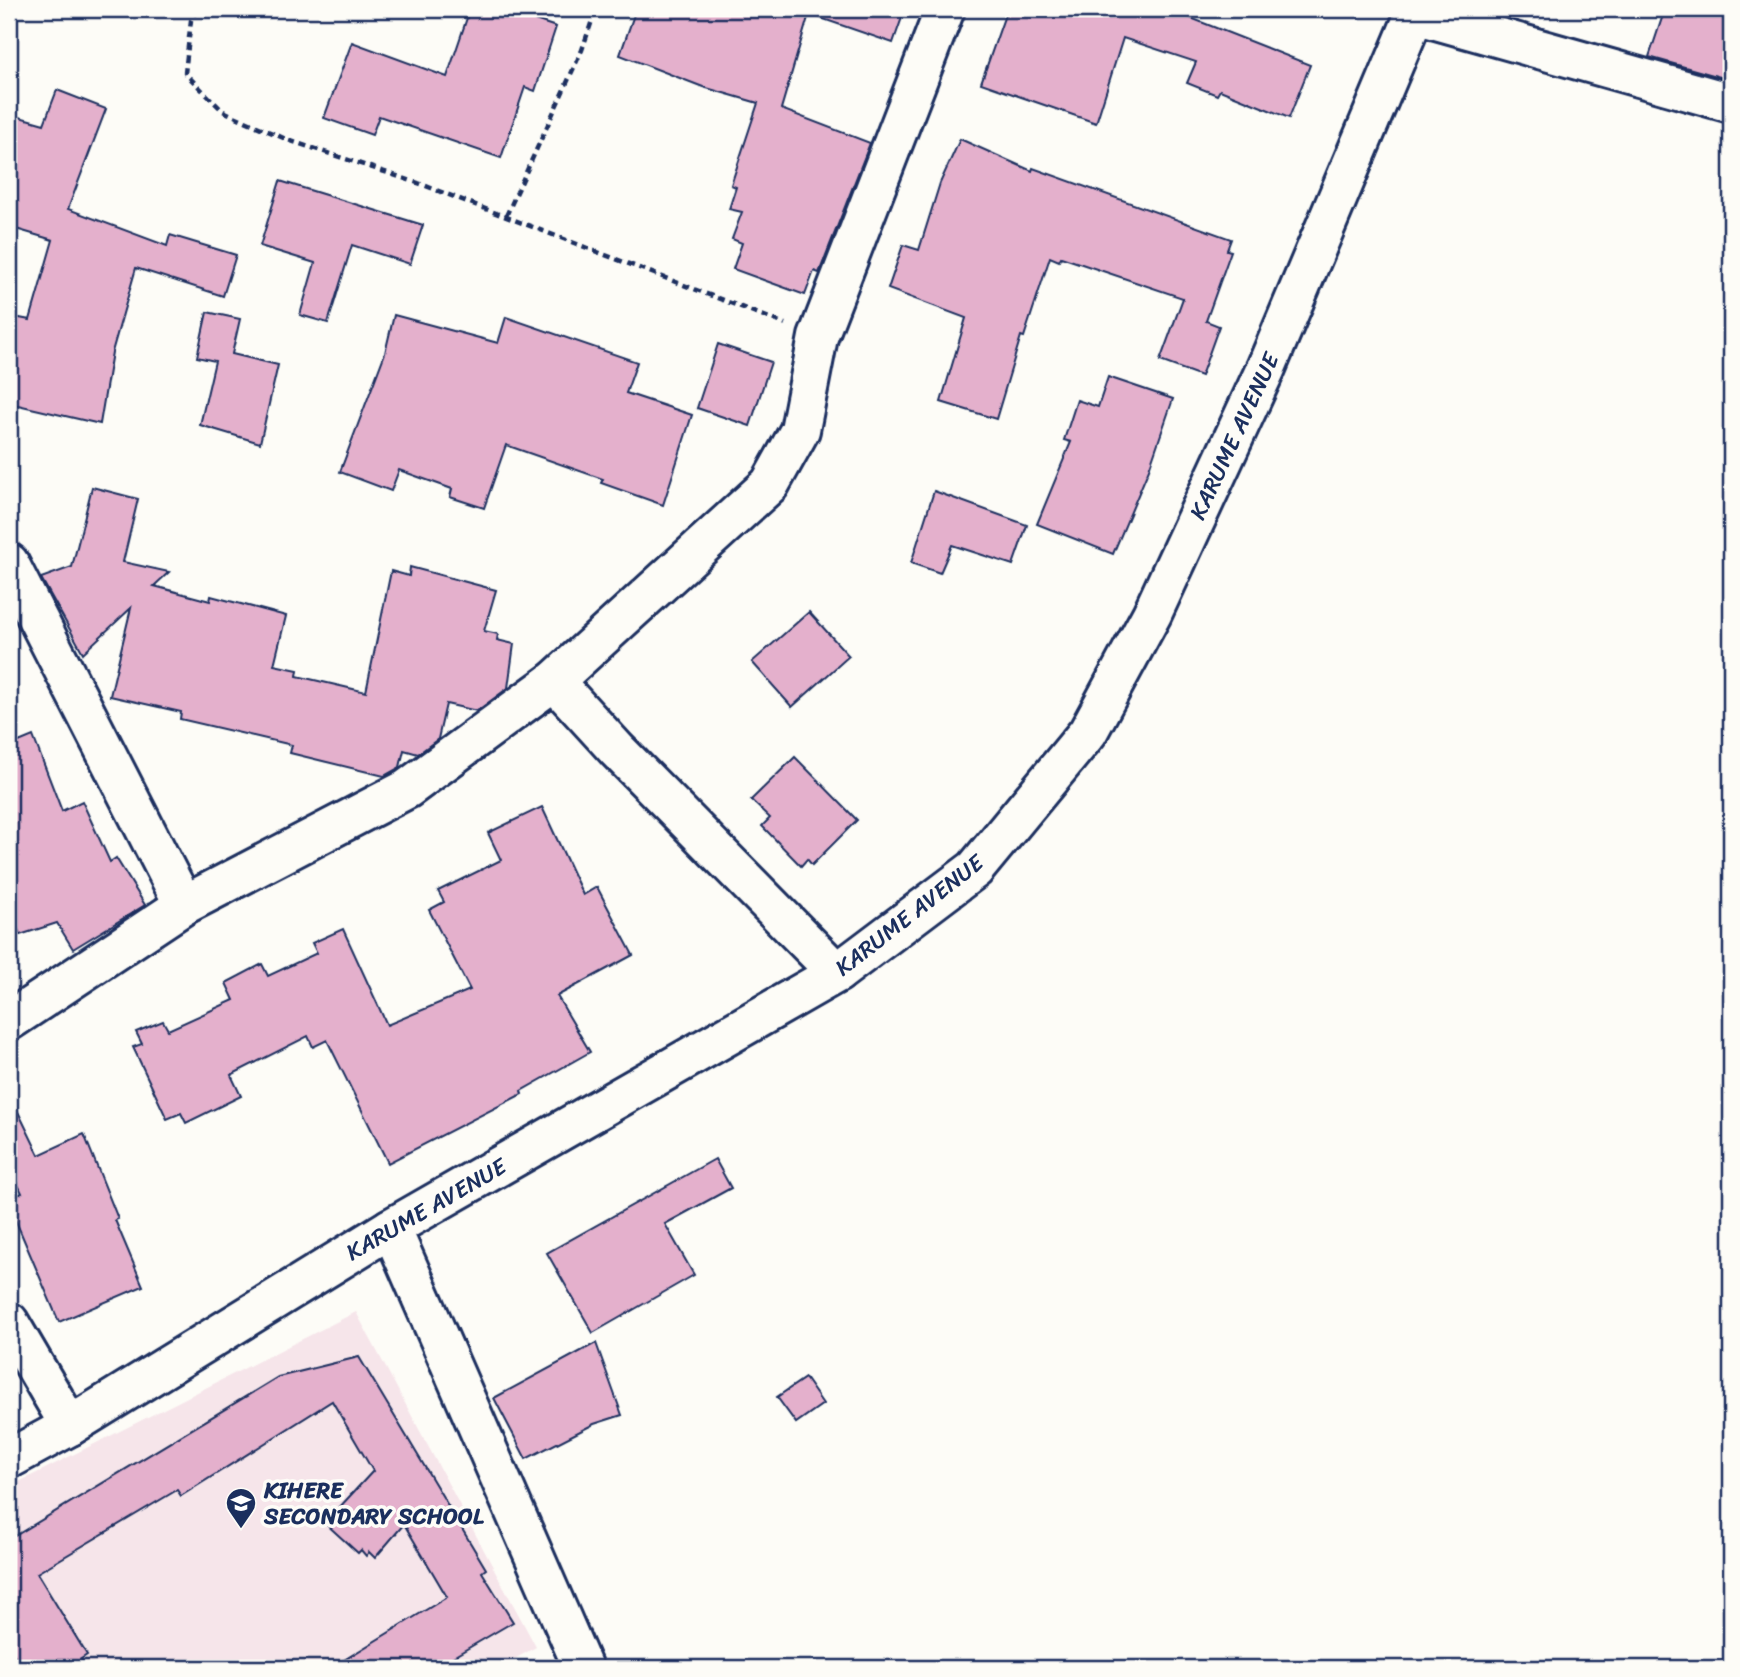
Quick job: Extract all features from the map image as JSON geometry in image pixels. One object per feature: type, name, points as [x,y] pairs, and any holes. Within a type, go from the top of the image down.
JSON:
[{"type":"street","points":[[9,1021],[184,905],[407,789],[554,681],[770,484],[800,430],[818,337],[945,9]]},
{"type":"street","points":[[1416,11],[1731,103]]},
{"type":"street","name":"KARUME AVENUE","points":[[9,1459],[70,1426],[391,1228],[837,973],[975,869],[1088,732],[1152,614],[1266,368],[1416,11]]},
{"type":"street","points":[[9,563],[184,905]]},
{"type":"street","points":[[554,681],[617,750],[837,973]]},
{"type":"street","points":[[391,1228],[583,1668]]},
{"type":"street","points":[[9,1322],[70,1426]]},
{"type":"path","points":[[197,9],[191,20],[185,73],[223,111],[288,140],[418,183],[818,337]]},
{"type":"path","points":[[505,217],[582,50],[596,9]]},
{"type":"shaded area","name":"KIHERE SECONDARY SCHOOL","points":[[356,1312],[536,1647],[498,1668],[9,1668],[9,1487]]},
{"type":"building","points":[[470,9],[502,9],[556,27],[535,91],[525,87],[501,158],[379,116],[372,135],[324,118],[352,42],[447,77]]},
{"type":"building","points":[[636,9],[905,9],[893,43],[809,14],[781,109],[870,143],[819,273],[814,271],[805,295],[733,269],[742,243],[732,239],[742,212],[729,209],[736,187],[731,185],[758,103],[703,87],[620,55]]},
{"type":"building","points":[[1007,9],[1168,9],[1310,65],[1289,118],[1220,90],[1217,95],[1187,83],[1196,62],[1123,38],[1096,123],[981,83]]},
{"type":"building","points":[[1665,9],[1731,9],[1731,80],[1649,57]]},
{"type":"building","points":[[57,90],[106,109],[68,209],[167,246],[170,235],[236,255],[223,296],[136,268],[112,352],[100,424],[9,403],[9,316],[30,320],[53,240],[9,227],[9,114],[44,124]]},
{"type":"building","points":[[960,139],[1032,171],[1033,168],[1231,239],[1227,250],[1231,251],[1206,321],[1219,326],[1201,376],[1160,361],[1183,298],[1061,257],[1059,261],[1050,257],[1024,337],[1021,336],[996,419],[941,402],[966,318],[888,289],[903,245],[919,250],[940,183]]},
{"type":"building","points":[[280,181],[423,225],[410,264],[352,245],[328,323],[300,315],[315,263],[260,246]]},
{"type":"building","points":[[207,312],[240,319],[232,354],[278,365],[260,443],[200,425],[215,361],[197,357]]},
{"type":"building","points":[[394,315],[498,343],[506,317],[637,362],[626,393],[692,415],[663,505],[601,483],[603,479],[506,445],[484,508],[450,497],[452,489],[399,470],[391,491],[340,472],[385,353]]},
{"type":"building","points":[[718,344],[771,362],[750,426],[697,408]]},
{"type":"building","points":[[1108,377],[1173,399],[1149,469],[1113,554],[1037,524],[1071,442],[1064,440],[1077,400],[1098,407]]},
{"type":"building","points":[[92,487],[138,499],[123,562],[169,572],[154,586],[210,601],[211,596],[286,616],[274,665],[298,670],[297,676],[366,692],[391,571],[409,576],[410,567],[496,590],[484,631],[498,634],[497,640],[514,644],[508,688],[477,711],[446,704],[438,739],[418,754],[404,750],[400,767],[384,776],[290,753],[292,745],[180,719],[181,712],[110,696],[131,608],[83,653],[41,578],[72,567]]},
{"type":"building","points":[[934,491],[1027,525],[1013,565],[952,545],[940,573],[911,563]]},
{"type":"building","points":[[809,612],[849,656],[792,707],[752,662]]},
{"type":"building","points":[[33,736],[62,811],[82,801],[110,862],[116,858],[145,905],[73,949],[57,923],[20,935],[9,905],[9,746]]},
{"type":"building","points":[[795,757],[857,820],[812,865],[807,859],[801,866],[762,826],[770,818],[751,800]]},
{"type":"building","points":[[542,807],[583,895],[597,887],[633,955],[557,996],[590,1052],[521,1091],[522,1094],[388,1163],[327,1040],[313,1047],[308,1036],[231,1075],[241,1096],[186,1123],[181,1113],[167,1119],[133,1047],[142,1044],[136,1032],[163,1021],[168,1030],[234,1000],[226,983],[262,964],[268,976],[317,953],[312,943],[343,929],[387,1025],[470,990],[429,910],[444,902],[438,891],[501,860],[488,833]]},
{"type":"building","points":[[9,1093],[39,1155],[84,1134],[118,1219],[115,1220],[143,1286],[59,1322],[9,1205],[9,1199],[22,1193],[9,1166]]},
{"type":"building","points":[[715,1159],[731,1188],[665,1224],[694,1275],[593,1333],[547,1253]]},
{"type":"building","points":[[596,1343],[622,1415],[594,1424],[526,1459],[494,1398]]},
{"type":"building","points":[[359,1357],[486,1569],[482,1572],[513,1622],[434,1668],[331,1668],[447,1597],[404,1524],[375,1558],[369,1552],[366,1556],[361,1550],[358,1553],[325,1523],[373,1471],[332,1401],[181,1496],[177,1490],[37,1573],[87,1655],[81,1659],[87,1668],[22,1668],[9,1646],[9,1526],[15,1536],[278,1377]]},
{"type":"building","points":[[805,1378],[823,1404],[796,1423],[777,1397]]},
{"type":"place","name":"KIHERE SECONDARY SCHOOL","points":[[241,1530]]}]
